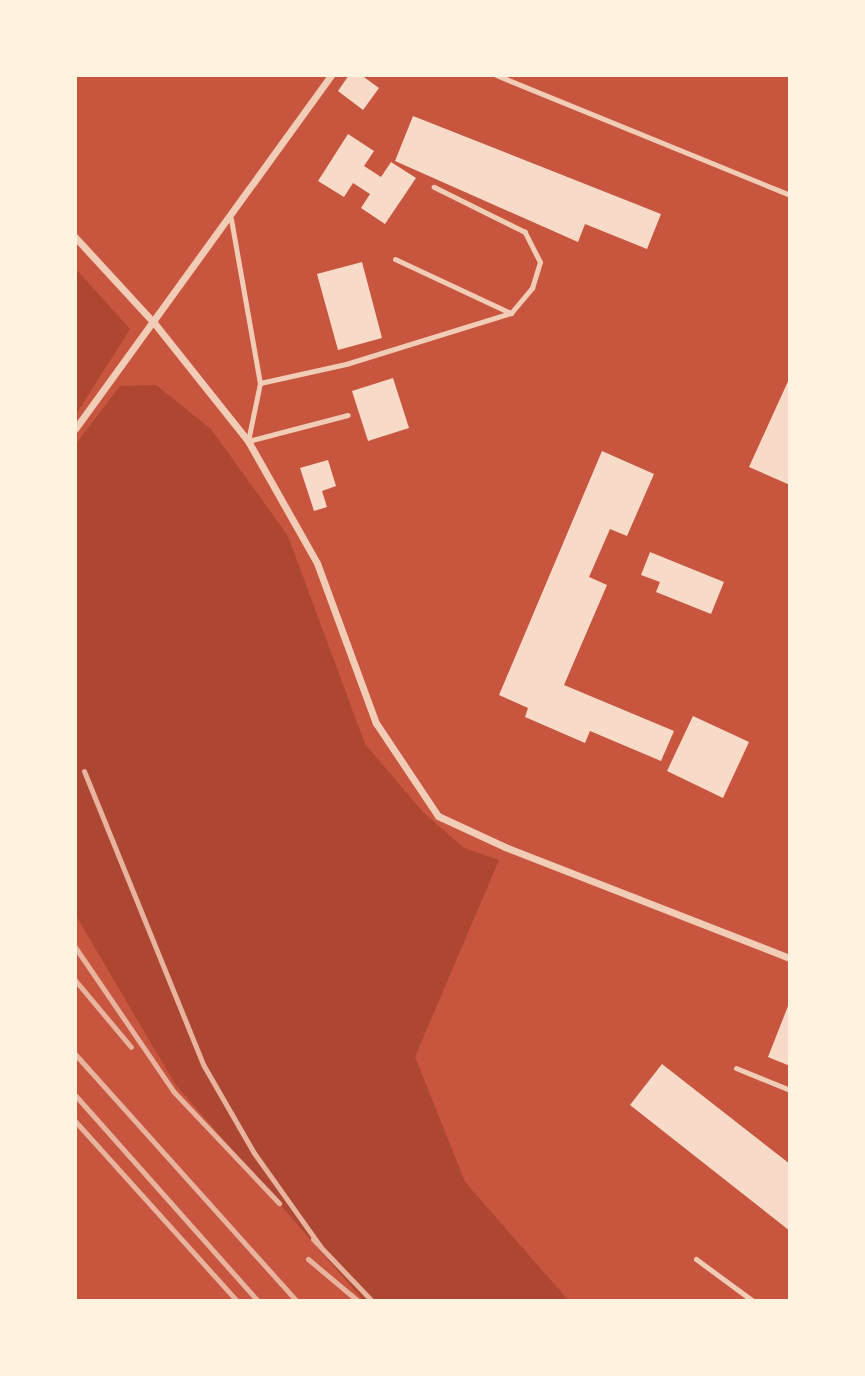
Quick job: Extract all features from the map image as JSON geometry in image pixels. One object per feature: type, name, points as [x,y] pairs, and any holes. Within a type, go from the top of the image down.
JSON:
[{"type":"street","points":[[75,429],[231,219],[331,75]]},
{"type":"street","points":[[75,237],[155,324],[248,441],[317,563],[376,723],[438,816],[505,847],[790,958]]},
{"type":"lane","points":[[496,75],[790,195]]},
{"type":"lane","points":[[260,383],[346,364],[511,313],[532,288],[540,262],[525,232],[434,187]]},
{"type":"lane","points":[[231,219],[260,383],[248,441],[348,415]]},
{"type":"lane","points":[[395,259],[511,313]]},
{"type":"lane","points":[[736,1068],[790,1090]]},
{"type":"lane","points":[[696,1259],[753,1301]]},
{"type":"shaded area","points":[[75,268],[130,329],[75,416]]},
{"type":"shaded area","points":[[156,385],[211,429],[288,536],[365,744],[423,812],[464,848],[499,860],[415,1057],[465,1182],[569,1301],[364,1301],[175,1084],[75,914],[75,445],[120,386]]},
{"type":"building","points":[[349,75],[361,75],[379,88],[363,110],[338,91]]},
{"type":"building","points":[[413,116],[661,214],[647,249],[585,224],[578,242],[395,161]]},
{"type":"building","points":[[348,134],[374,151],[364,166],[381,177],[391,162],[416,178],[385,224],[361,208],[370,194],[353,183],[344,197],[318,181]]},
{"type":"building","points":[[362,262],[382,338],[338,350],[317,274]]},
{"type":"building","points":[[790,377],[790,485],[749,467]]},
{"type":"building","points":[[393,378],[409,428],[368,441],[352,391]]},
{"type":"building","points":[[602,451],[654,474],[627,536],[610,529],[589,577],[607,585],[564,685],[674,731],[661,761],[590,731],[585,743],[525,717],[528,708],[499,695]]},
{"type":"building","points":[[328,460],[336,486],[322,491],[327,507],[314,511],[300,468]]},
{"type":"building","points":[[650,552],[724,582],[711,614],[656,592],[660,582],[641,575]]},
{"type":"building","points":[[693,716],[749,742],[723,798],[667,771]]},
{"type":"building","points":[[790,1001],[790,1066],[768,1057]]},
{"type":"building","points":[[662,1064],[790,1164],[790,1231],[630,1105]]},
{"type":"railway","points":[[84,771],[204,1066],[254,1153],[320,1246]]},
{"type":"railway","points":[[75,947],[174,1092],[279,1203]]},
{"type":"railway","points":[[75,980],[131,1047]]},
{"type":"railway","points":[[75,1054],[297,1301]]},
{"type":"railway","points":[[75,1095],[258,1301]]},
{"type":"railway","points":[[75,1121],[237,1301]]},
{"type":"railway","points":[[313,1239],[372,1301]]},
{"type":"railway","points":[[308,1259],[358,1301]]}]
